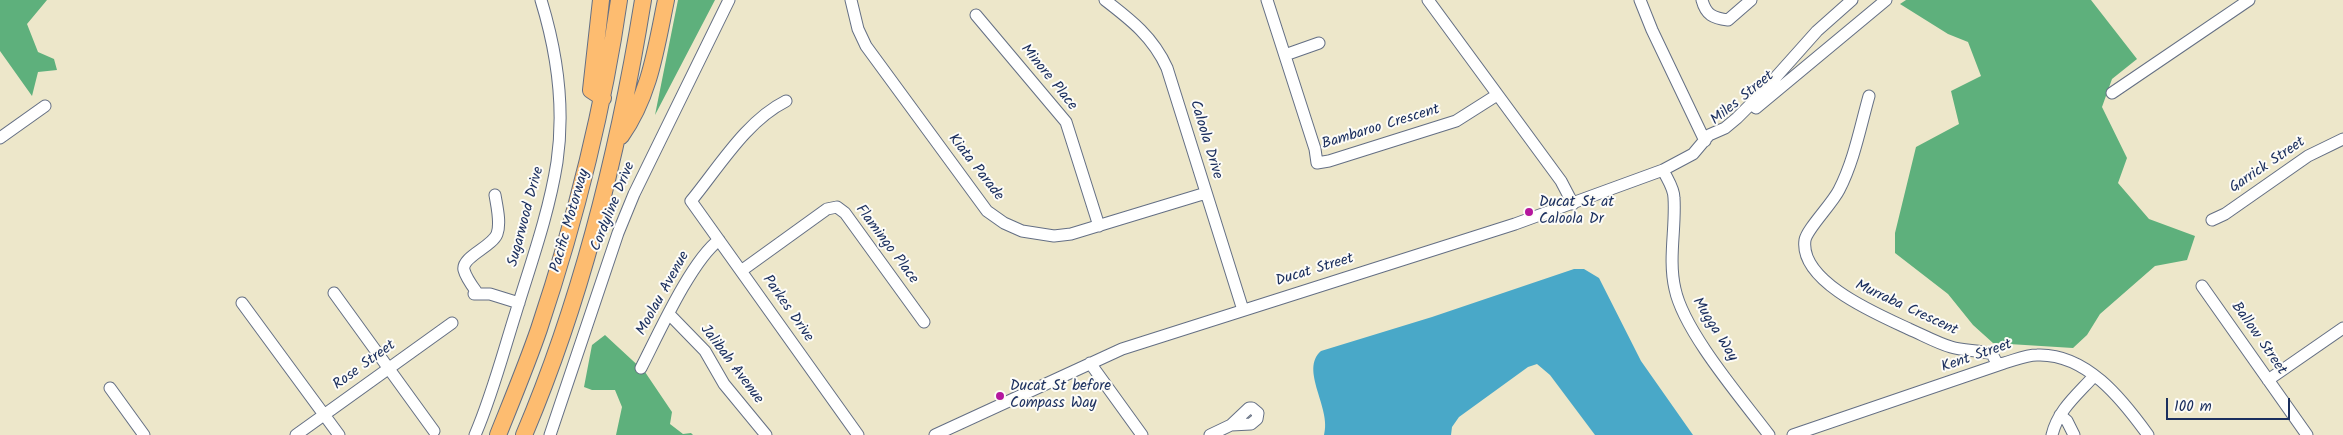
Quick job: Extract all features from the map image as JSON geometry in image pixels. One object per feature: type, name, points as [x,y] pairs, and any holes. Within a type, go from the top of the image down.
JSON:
[{"type":"highway","points":[[601,0],[591,90],[604,98]]},
{"type":"highway","name":"Pacific Motorway","points":[[498,435],[538,331],[581,188],[604,98],[619,0]]},
{"type":"highway","name":"Pacific Motorway","points":[[524,435],[543,390],[573,301],[617,142],[644,0]]},
{"type":"highway","points":[[617,142],[636,115],[650,75],[666,0]]},
{"type":"street","name":"Sugarwood Drive","points":[[475,435],[484,413],[519,303],[546,212],[557,162],[560,110],[557,65],[541,0]]},
{"type":"street","name":"Cordyline Drive","points":[[550,435],[615,242],[634,194],[730,0]]},
{"type":"street","name":"Kiata Parade","points":[[851,0],[858,29],[875,61],[987,211],[1014,228],[1043,235],[1071,234],[1206,193]]},
{"type":"street","name":"Caloola Drive","points":[[1105,0],[1142,29],[1160,53],[1243,310]]},
{"type":"street","name":"Bambaroo Crescent","points":[[1267,0],[1286,55],[1318,163],[1456,121],[1497,95]]},
{"type":"street","points":[[1428,0],[1561,181],[1574,204]]},
{"type":"street","points":[[1640,0],[1652,30],[1705,141]]},
{"type":"street","points":[[1702,0],[1705,11],[1714,18],[1728,20],[1751,0]]},
{"type":"street","name":"Miles Street","points":[[1705,141],[1710,134],[1725,128],[1751,105],[1817,31],[1852,0]]},
{"type":"street","name":"Miles Street","points":[[1705,141],[1723,136],[1886,0]]},
{"type":"street","points":[[2112,94],[2249,0]]},
{"type":"street","name":"Minore Place","points":[[976,15],[1066,122],[1099,226]]},
{"type":"street","points":[[1286,55],[1319,43]]},
{"type":"street","name":"Murraba Crescent","points":[[1869,96],[1851,162],[1829,207],[1810,228],[1805,239],[1806,252],[1814,269],[1839,293],[1864,309],[1948,347],[1992,354],[1995,356],[1998,365]]},
{"type":"street","name":"Parkes Drive","points":[[786,102],[770,109],[743,137],[691,201],[858,435]]},
{"type":"street","points":[[0,138],[45,106]]},
{"type":"street","name":"Garrick Street","points":[[2212,220],[2224,214],[2314,153],[2343,139]]},
{"type":"street","name":"Ducat Street","points":[[934,435],[1122,349],[1574,204],[1663,170],[1693,154],[1705,141]]},
{"type":"street","name":"Mugga Way","points":[[1663,170],[1674,198],[1672,260],[1674,287],[1678,301],[1702,344],[1769,435]]},
{"type":"street","points":[[495,195],[498,224],[496,235],[489,244],[467,260],[464,267],[465,273],[476,294],[490,294],[519,303]]},
{"type":"street","name":"Flamingo Place","points":[[741,271],[828,209],[837,207],[845,213],[924,322]]},
{"type":"street","name":"Moolau Avenue","points":[[640,368],[708,248],[719,240]]},
{"type":"street","name":"Ballow Street","points":[[2202,286],[2307,435]]},
{"type":"street","points":[[334,293],[434,431]]},
{"type":"street","points":[[242,303],[339,435]]},
{"type":"street","name":"Jalibah Avenue","points":[[669,314],[705,351],[724,384],[766,435]]},
{"type":"street","name":"Rose Street","points":[[296,435],[452,322]]},
{"type":"street","points":[[2268,380],[2343,328]]},
{"type":"street","name":"Kent Street","points":[[1793,435],[2026,356],[2051,355],[2076,363],[2094,376],[2124,403],[2148,435]]},
{"type":"street","points":[[1090,363],[1142,435]]},
{"type":"street","points":[[2052,435],[2060,415],[2069,401],[2094,376]]},
{"type":"street","points":[[110,388],[144,435]]},
{"type":"street","points":[[2060,415],[2067,421],[2074,435]]},
{"type":"street","points":[[1210,435],[1231,425]]},
{"type":"green space","points":[[0,0],[47,0],[27,24],[38,52],[54,59],[57,70],[38,72],[32,96],[0,51]]},
{"type":"green space","points":[[678,0],[715,0],[655,115]]},
{"type":"green space","points":[[1906,0],[2091,0],[2137,59],[2112,79],[2102,107],[2127,158],[2118,183],[2149,219],[2195,236],[2187,260],[2155,266],[2100,314],[2087,335],[2073,348],[1993,343],[1973,325],[1948,294],[1895,253],[1895,233],[1916,147],[1959,124],[1951,91],[1981,76],[1968,42],[1948,34],[1900,4]]},
{"type":"green space","points":[[605,335],[645,372],[672,412],[670,424],[683,434],[691,433],[693,435],[616,435],[622,407],[615,390],[592,390],[584,387],[592,345]]},
{"type":"water","points":[[1574,269],[1584,269],[1599,278],[1641,361],[1693,435],[1595,435],[1550,375],[1537,364],[1528,367],[1459,417],[1452,427],[1451,435],[1324,435],[1324,413],[1314,379],[1313,368],[1315,359],[1321,351],[1432,317]]},
{"type":"place","name":"Ducat St at Caloola Dr","points":[[1529,212]]},
{"type":"place","name":"Ducat St before Compass Way","points":[[1000,396]]}]
